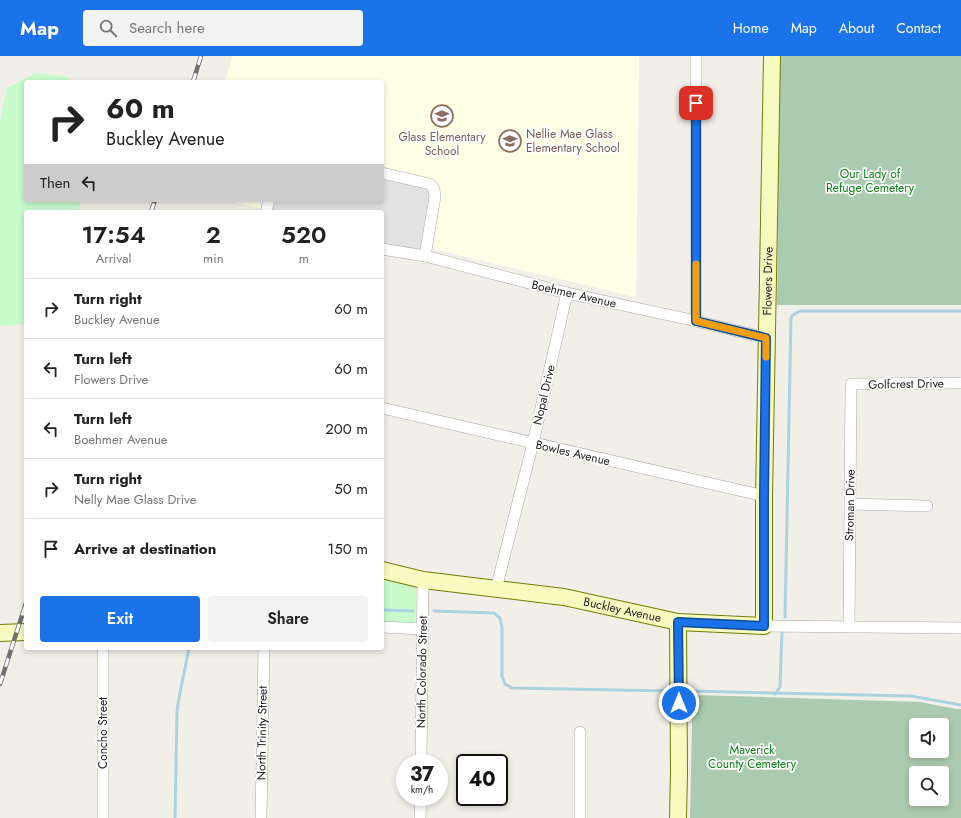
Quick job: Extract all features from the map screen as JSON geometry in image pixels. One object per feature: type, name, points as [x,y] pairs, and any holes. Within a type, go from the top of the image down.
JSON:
[{"type":"street","points":[[696,56],[696,321]]},
{"type":"street","name":"Flowers Drive","points":[[764,626],[766,338],[772,56]]},
{"type":"street","points":[[384,173],[430,184],[434,189],[435,197],[425,256]]},
{"type":"street","name":"Boehmer Avenue","points":[[384,249],[425,256],[568,293],[766,338]]},
{"type":"street","name":"Nopal Drive","points":[[496,589],[533,443],[568,293]]},
{"type":"street","name":"Golfcrest Drive","points":[[851,384],[961,383]]},
{"type":"street","name":"Stroman Drive","points":[[849,626],[851,384]]},
{"type":"street","name":"Bowles Avenue","points":[[384,408],[764,496]]},
{"type":"street","points":[[850,504],[927,506]]},
{"type":"street","name":"Buckley Avenue","points":[[384,570],[423,580],[564,597],[678,622],[764,626],[961,628]]},
{"type":"street","name":"North Colorado Street","points":[[421,754],[423,580]]},
{"type":"street","points":[[678,622],[678,818]]},
{"type":"street","points":[[384,627],[423,629]]},
{"type":"street","points":[[0,633],[24,632]]},
{"type":"street","name":"Concho Street","points":[[103,650],[103,818]]},
{"type":"street","name":"North Trinity Street","points":[[261,818],[264,650]]},
{"type":"street","points":[[580,732],[580,818]]},
{"type":"street","points":[[420,818],[421,806]]},
{"type":"shaded area","name":"Nellie Mae Glass Elementary School","points":[[233,56],[639,56],[636,297],[384,237],[384,210],[266,210],[232,202],[384,202],[384,80],[225,80]]},
{"type":"shaded area","points":[[384,176],[434,189],[420,255],[384,246],[384,210],[266,210],[268,202],[384,202]]},
{"type":"green space","name":"Our Lady of Refuge Cemetery","points":[[780,56],[961,56],[961,305],[777,305]]},
{"type":"green space","points":[[36,73],[65,76],[70,80],[24,80],[24,202],[80,202],[78,210],[24,210],[24,324],[4,326],[0,325],[0,120],[7,88]]},
{"type":"green space","points":[[384,573],[416,581],[417,598],[415,623],[384,623]]},
{"type":"green space","name":"Maverick County Cemetery","points":[[691,695],[920,702],[961,709],[961,818],[690,818],[692,727]]},
{"type":"waterway","points":[[785,617],[791,318],[800,311],[961,311]]},
{"type":"waterway","points":[[384,610],[413,611]]},
{"type":"waterway","points":[[434,611],[494,613],[500,618],[502,627],[502,676],[505,684],[512,688],[671,691]]},
{"type":"waterway","points":[[775,694],[780,687],[782,631]]},
{"type":"waterway","points":[[175,818],[177,712],[189,650]]},
{"type":"waterway","points":[[690,691],[911,696],[961,705]]},
{"type":"railway","points":[[194,80],[201,56]]},
{"type":"railway","points":[[152,210],[154,202]]},
{"type":"railway","points":[[0,684],[24,609]]},
{"type":"slow traffic","points":[[696,264],[696,321],[766,338],[766,357]]},
{"type":"place","name":"Glass Elementary School","points":[[442,116]]},
{"type":"place","name":"Nellie Mae Glass Elementary School","points":[[510,141]]},
{"type":"route","points":[[679,703],[678,622],[764,626],[766,338],[696,321],[696,103]]}]
